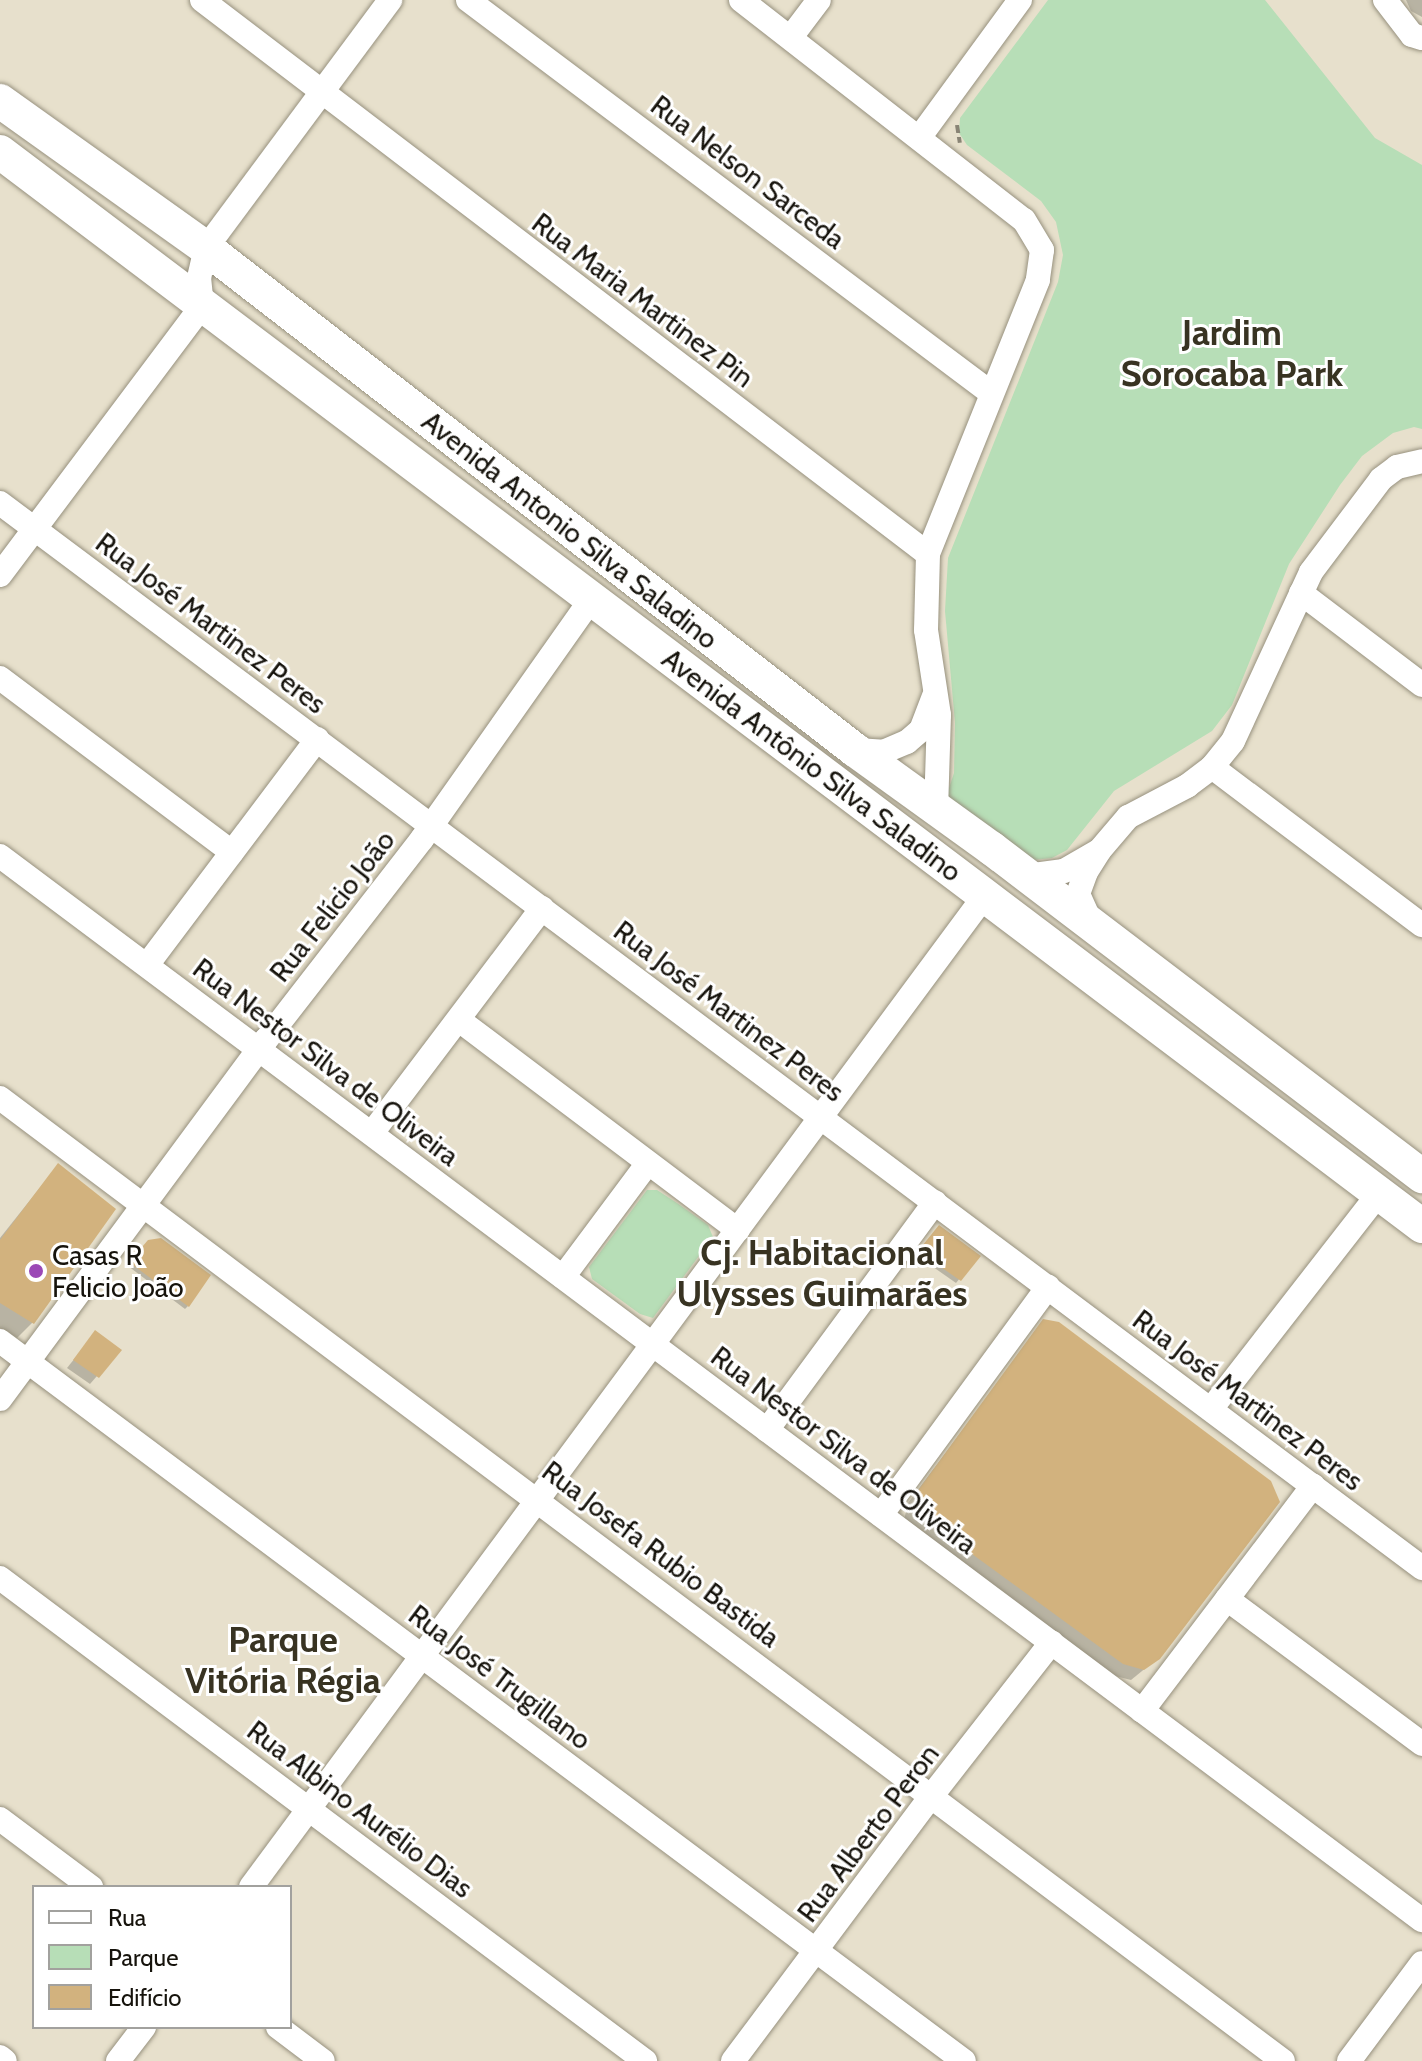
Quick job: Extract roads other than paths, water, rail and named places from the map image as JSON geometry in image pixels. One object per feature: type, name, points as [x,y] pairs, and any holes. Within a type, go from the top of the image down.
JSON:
[{"type":"main road","name":"Avenida Antonio Silva Saladino","points":[[0,101],[206,248],[780,693],[936,808]]},
{"type":"main road","points":[[0,152],[202,306]]},
{"type":"main road","name":"Avenida Antônio Silva Saladino","points":[[202,306],[1422,1226]]},
{"type":"main road","points":[[591,599],[608,593],[633,599],[780,693]]},
{"type":"main road","name":"Avenida Antônio Silva Saladino","points":[[936,808],[1422,1176]]},
{"type":"street","name":"Rua Maria Martinez Pin","points":[[202,0],[321,94],[928,554]]},
{"type":"street","points":[[0,575],[202,306],[199,278],[206,248],[390,0]]},
{"type":"street","name":"Rua Nelson Sarceda","points":[[468,0],[991,393]]},
{"type":"street","points":[[741,0],[1024,220],[1042,250],[1038,280],[928,554],[926,630],[940,753],[936,808]]},
{"type":"street","points":[[791,37],[819,0]]},
{"type":"street","points":[[919,138],[1020,0]]},
{"type":"street","points":[[1385,0],[1401,24],[1412,35],[1422,38]]},
{"type":"street","points":[[1093,925],[1078,894],[1099,851],[1128,817],[1187,786],[1212,767],[1233,741],[1311,572],[1381,479],[1397,467],[1422,461]]},
{"type":"street","name":"Rua José Martinez Peres","points":[[0,503],[1422,1568]]},
{"type":"street","points":[[1301,593],[1422,685]]},
{"type":"street","name":"Rua Felício João","points":[[0,1399],[259,1050],[431,825],[591,599]]},
{"type":"street","points":[[0,678],[232,852]]},
{"type":"street","points":[[855,750],[883,752],[907,742],[921,730],[935,694]]},
{"type":"street","points":[[147,965],[317,739]]},
{"type":"street","points":[[1212,767],[1422,925]]},
{"type":"street","points":[[1019,870],[1034,875],[1064,871],[1099,851]]},
{"type":"street","name":"Rua Nestor Silva de Oliveira","points":[[0,856],[1422,1920]]},
{"type":"street","points":[[252,1885],[985,895]]},
{"type":"street","points":[[372,1133],[542,908]]},
{"type":"street","points":[[459,1020],[738,1230]]},
{"type":"street","name":"Rua Josefa Rubio Bastida","points":[[0,1098],[540,1500],[1283,2061]]},
{"type":"street","points":[[563,1277],[648,1163]]},
{"type":"street","points":[[1211,1409],[1379,1193]]},
{"type":"street","points":[[767,1430],[935,1202]]},
{"type":"street","points":[[881,1515],[1048,1287]]},
{"type":"street","name":"Rua José Trugillano","points":[[0,1341],[964,2061]]},
{"type":"street","points":[[1142,1711],[1313,1486]]},
{"type":"street","name":"Rua Albino Aurélio Dias","points":[[0,1578],[645,2061]]},
{"type":"street","points":[[1227,1599],[1422,1744]]},
{"type":"street","name":"Rua Alberto Peron","points":[[733,2061],[931,1796],[1052,1642]]},
{"type":"street","points":[[0,1819],[88,1885]]},
{"type":"street","points":[[1349,2061],[1422,1963]]},
{"type":"street","points":[[118,2061],[142,2029]]},
{"type":"street","points":[[281,2029],[323,2061]]},
{"type":"street","points":[[0,2057],[5,2061]]},
{"type":"place","name":"Casas R Felicio João","points":[[36,1271]]},
{"type":"district","name":"Jardim Sorocaba Park","points":[[1232,352]]},
{"type":"district","name":"Cj. Habitacional Ulysses Guimarães","points":[[822,1272]]},
{"type":"district","name":"Parque Vitória Régia","points":[[283,1660]]}]
